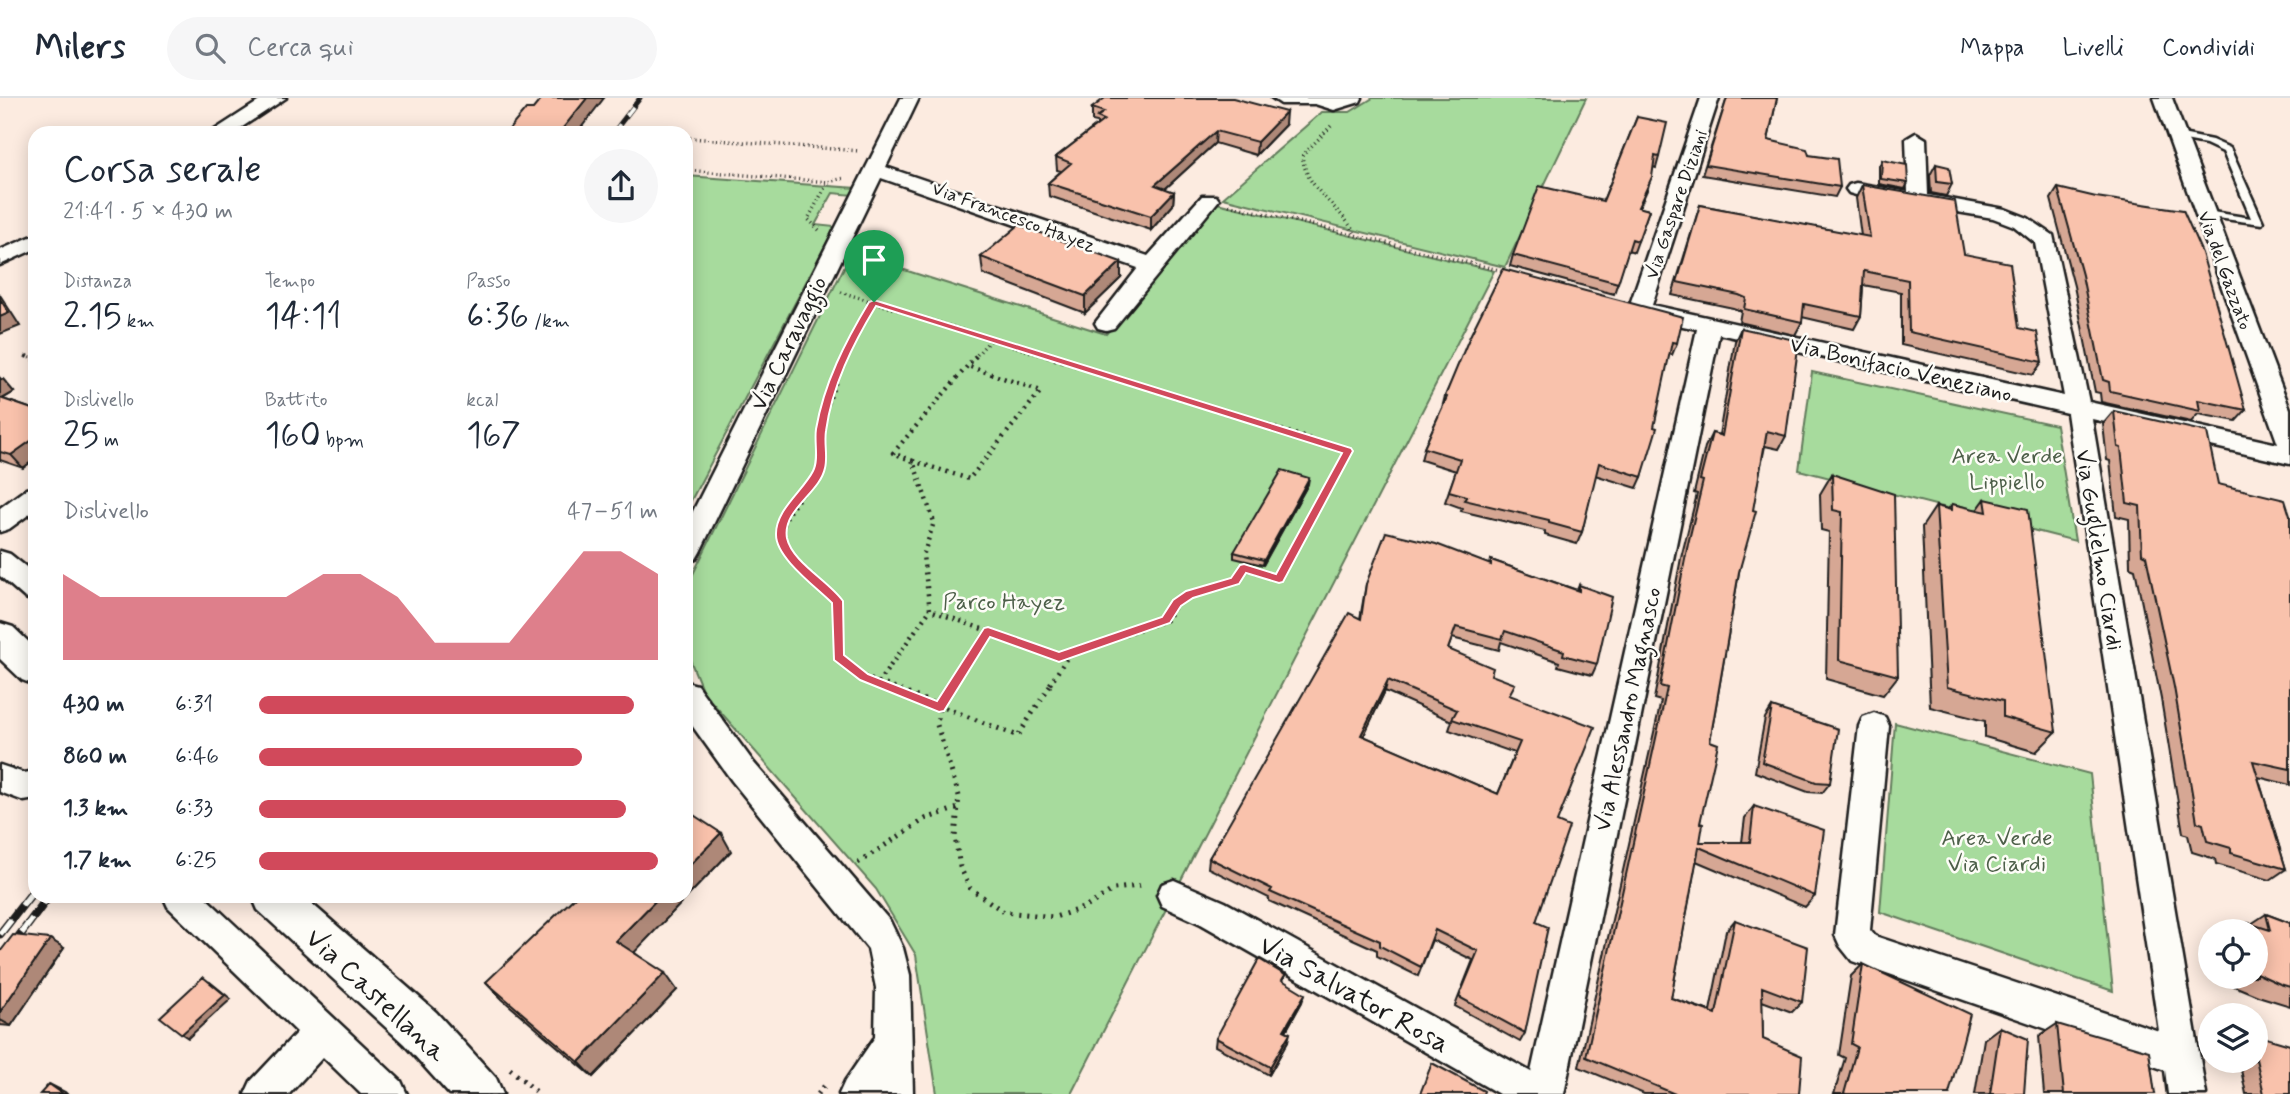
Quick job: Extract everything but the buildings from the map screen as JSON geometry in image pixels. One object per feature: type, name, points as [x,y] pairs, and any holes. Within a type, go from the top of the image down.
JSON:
[{"type":"street","points":[[231,126],[277,98]]},
{"type":"street","name":"Via Caravaggio","points":[[693,538],[817,285],[869,161],[910,98]]},
{"type":"street","points":[[1282,98],[1314,98],[1334,104],[1350,100]]},
{"type":"street","name":"Via Gaspare Diziani","points":[[1639,310],[1710,98]]},
{"type":"street","name":"Via del Gazzato","points":[[2163,98],[2290,442]]},
{"type":"street","points":[[1916,139],[1918,200]]},
{"type":"street","name":"Via Francesco Hayez","points":[[869,161],[898,176],[1152,265]]},
{"type":"street","name":"Via Guglielmo Ciardi","points":[[1856,189],[1998,213],[2021,222],[2045,240],[2078,408],[2187,1094]]},
{"type":"street","points":[[1106,323],[1209,200]]},
{"type":"street","points":[[0,258],[28,245]]},
{"type":"street","name":"Via Bonifacio Veneziano","points":[[1614,303],[2290,455]]},
{"type":"street","name":"Via Alessandro Magnasco","points":[[1545,1094],[1710,324]]},
{"type":"street","points":[[0,522],[28,501]]},
{"type":"street","points":[[0,561],[28,584]]},
{"type":"street","points":[[0,637],[28,663]]},
{"type":"street","points":[[693,704],[743,772],[868,917],[889,953],[896,992],[894,1094]]},
{"type":"street","points":[[1874,726],[1852,936],[1864,949],[2181,1057]]},
{"type":"street","points":[[0,778],[28,786]]},
{"type":"street","name":"Via Salvator Rosa","points":[[1174,895],[1213,913],[1535,1094]]},
{"type":"street","points":[[187,903],[388,1094]]},
{"type":"street","name":"Via Castellana","points":[[280,903],[420,1028],[480,1094]]},
{"type":"street","points":[[264,1094],[321,1032]]},
{"type":"street","points":[[858,1094],[893,1042]]},
{"type":"lane","points":[[2177,136],[2209,142],[2227,150],[2258,222],[2206,214]]},
{"type":"path","points":[[1350,100],[1337,120],[1302,156],[1303,170],[1311,186],[1351,222],[1355,234]]},
{"type":"path","points":[[693,138],[869,161]]},
{"type":"path","points":[[693,171],[828,182],[839,177],[850,182]]},
{"type":"path","points":[[821,233],[808,219],[828,182]]},
{"type":"path","points":[[1209,200],[1498,268],[1514,275]]},
{"type":"path","points":[[817,285],[1348,451],[1279,579],[1244,568],[1235,581],[1190,594],[1177,603],[1166,620],[1059,657],[930,610]]},
{"type":"path","points":[[874,302],[849,343],[829,397],[821,431],[820,470],[785,519],[781,534],[785,550],[838,601],[838,657],[864,677],[1018,736],[1070,653]]},
{"type":"path","points":[[968,366],[1041,391],[968,479],[893,453],[991,339]]},
{"type":"path","points":[[878,683],[930,610],[922,544],[934,522],[913,461]]},
{"type":"path","points":[[988,632],[939,707],[937,725],[959,796],[955,837],[960,867],[970,888],[1004,912],[1055,918],[1086,906],[1114,888],[1147,885],[1174,895]]},
{"type":"path","points":[[834,878],[925,819],[958,808]]},
{"type":"green space","points":[[1373,98],[1586,98],[1505,267],[1223,198],[1322,112],[1350,112]]},
{"type":"green space","points":[[693,176],[856,188],[853,195],[833,193],[815,225],[835,227],[693,497]]},
{"type":"green space","name":"Parco Hayez","points":[[1217,203],[1494,271],[1071,1094],[937,1094],[916,955],[876,889],[703,692],[693,667],[693,574],[851,253],[1106,334]]},
{"type":"green space","name":"Area Verde Lippiello","points":[[1812,372],[2056,425],[2075,541],[1799,470]]},
{"type":"green space","name":"Area Verde Via Ciardi","points":[[1895,723],[2090,774],[2113,991],[1880,912]]},
{"type":"railway","points":[[618,126],[640,98]]},
{"type":"railway","points":[[0,934],[28,898]]},
{"type":"railway","points":[[0,962],[44,903]]},
{"type":"route","points":[[874,302],[1348,451],[1279,579],[1244,568],[1235,581],[1190,594],[1177,603],[1166,620],[1059,657],[988,632],[939,707],[864,677],[838,657],[838,601],[785,550],[781,534],[785,519],[820,470],[821,431],[829,397],[849,343],[874,302]]}]
